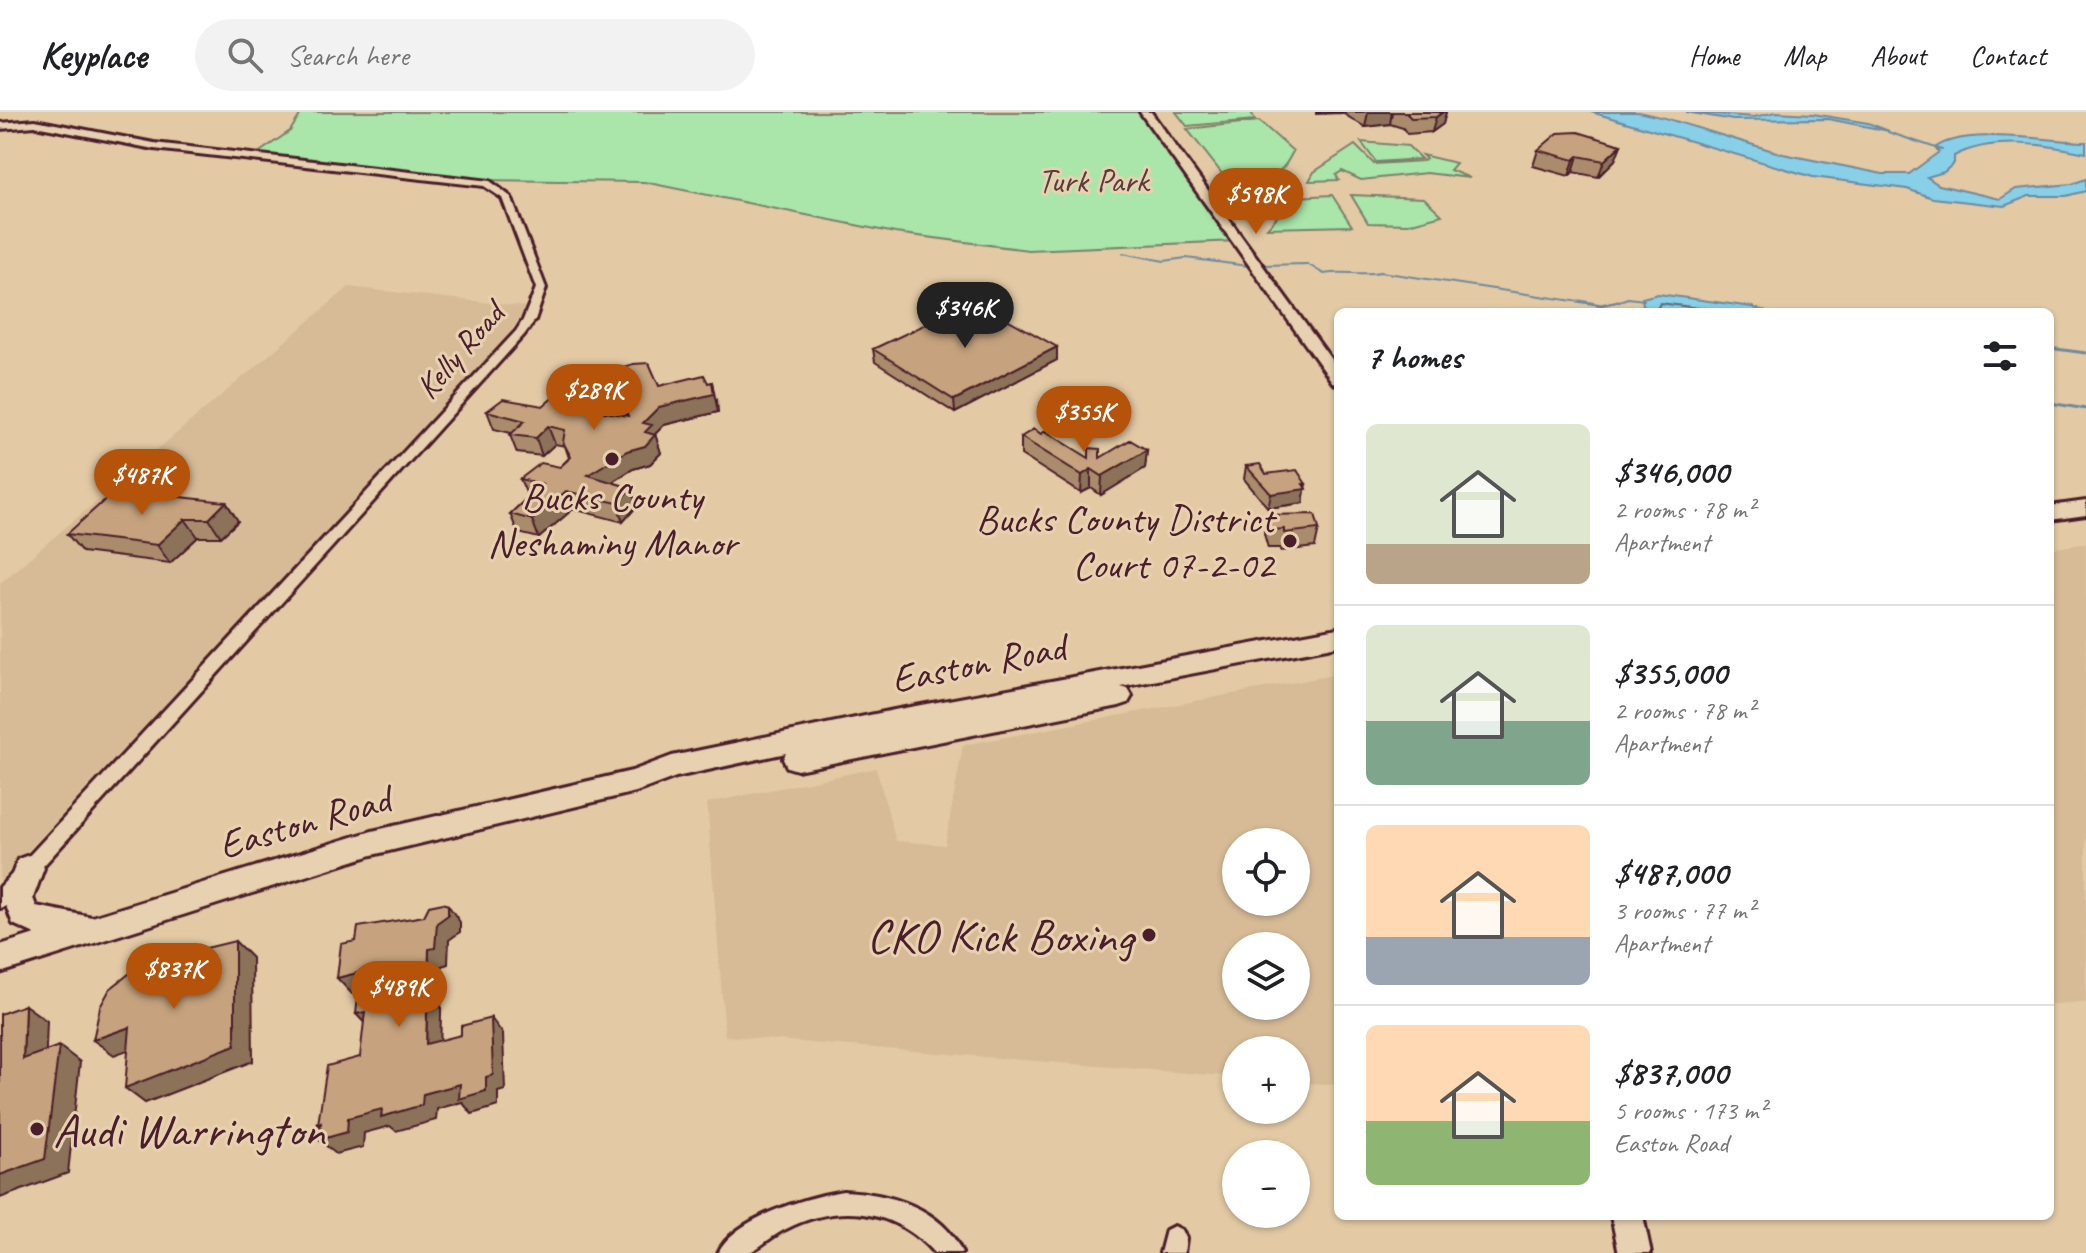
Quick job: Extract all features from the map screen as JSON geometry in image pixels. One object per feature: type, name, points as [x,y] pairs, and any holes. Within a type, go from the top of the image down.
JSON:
[{"type":"highway","points":[[2054,512],[2086,508]]},
{"type":"highway","points":[[2054,529],[2086,525]]},
{"type":"highway","name":"Easton Road","points":[[0,959],[372,843],[636,781],[672,767],[894,720],[1334,638]]},
{"type":"highway","name":"Easton Road","points":[[636,781],[681,782],[1334,655]]},
{"type":"highway","points":[[29,868],[18,898],[24,915],[44,924],[59,926],[113,923]]},
{"type":"main road","points":[[1628,1220],[1635,1253]]},
{"type":"street","points":[[1145,112],[1334,374]]},
{"type":"street","name":"Kelly Road","points":[[0,126],[35,123],[154,146],[487,183],[506,197],[541,288],[529,320],[520,333],[0,900]]},
{"type":"street","points":[[730,1253],[762,1227],[787,1213],[838,1201],[858,1201],[903,1213],[930,1230],[950,1253]]},
{"type":"shaded area","points":[[349,287],[527,307],[505,340],[0,881],[0,583]]},
{"type":"shaded area","points":[[2086,543],[2086,1003],[2054,1004],[2054,548]]},
{"type":"shaded area","points":[[1334,675],[1334,1085],[1310,1083],[1310,1036],[1222,1036],[1222,1076],[725,1036],[707,803],[876,768],[896,841],[945,845],[963,745]]},
{"type":"green space","name":"Turk Park","points":[[302,112],[1145,112],[1237,241],[1028,250],[895,233],[644,182],[473,180],[251,158],[290,131]]},
{"type":"green space","points":[[1176,112],[1251,112],[1255,120],[1187,126]]},
{"type":"green space","points":[[1259,121],[1293,151],[1281,170],[1258,180],[1227,180],[1187,129]]},
{"type":"green space","points":[[1361,142],[1408,146],[1421,159],[1376,162]]},
{"type":"green space","points":[[1355,145],[1374,164],[1423,161],[1426,159],[1422,155],[1456,163],[1450,170],[1470,178],[1426,173],[1361,180],[1342,171],[1336,175],[1339,180],[1309,181],[1314,172]]},
{"type":"green space","points":[[1332,195],[1352,226],[1267,228],[1295,197]]},
{"type":"green space","points":[[1351,195],[1424,198],[1442,215],[1408,224],[1368,223]]},
{"type":"water","points":[[1591,112],[1638,112],[1783,154],[1883,174],[1909,174],[1939,152],[1935,148],[1947,141],[1964,138],[2006,136],[2086,142],[2086,153],[2036,145],[1985,146],[1954,156],[1954,163],[1944,172],[1927,177],[1939,185],[2000,199],[2016,189],[2072,184],[2086,179],[2086,191],[2066,196],[2029,196],[2004,206],[1933,198],[1907,189],[1813,177]]},
{"type":"water","points":[[1686,112],[1754,117],[1776,112],[1813,114],[1868,123],[1889,131],[1828,119],[1733,120]]},
{"type":"water","points":[[1658,294],[1755,308],[1647,308],[1642,298]]},
{"type":"building","points":[[1405,112],[1443,112],[1436,117],[1411,118]]},
{"type":"building","points":[[1578,132],[1621,145],[1604,161],[1578,156],[1574,160],[1538,150],[1558,133]]},
{"type":"building","points":[[975,301],[1057,347],[954,400],[873,349]]},
{"type":"building","points":[[649,363],[659,386],[704,375],[708,383],[712,382],[714,394],[659,407],[643,423],[652,425],[645,432],[655,435],[645,446],[627,451],[588,475],[631,488],[617,503],[566,491],[532,520],[510,514],[542,484],[520,479],[541,463],[560,467],[571,457],[563,442],[565,430],[548,426],[536,438],[510,435],[525,421],[487,411],[503,399],[543,406],[576,378],[598,383],[572,406],[628,416],[611,371]]},
{"type":"building","points":[[1034,429],[1041,434],[1045,431],[1089,458],[1089,448],[1100,449],[1100,458],[1130,440],[1147,450],[1102,476],[1091,469],[1082,475],[1021,437]]},
{"type":"building","points":[[1260,464],[1266,474],[1297,470],[1306,489],[1271,494],[1246,466]]},
{"type":"building","points":[[116,490],[226,502],[209,519],[185,519],[157,545],[67,534]]},
{"type":"building","points":[[1315,514],[1319,529],[1284,533],[1284,529],[1271,530],[1267,515]]},
{"type":"building","points":[[448,905],[448,915],[437,923],[435,948],[429,949],[426,1044],[461,1035],[461,1026],[491,1018],[493,1075],[486,1077],[486,1091],[459,1099],[460,1084],[423,1094],[422,1105],[381,1117],[382,1109],[348,1118],[347,1132],[319,1140],[321,1123],[318,1124],[327,1066],[360,1057],[365,1012],[356,1014],[361,972],[337,978],[341,944],[356,941],[358,927],[424,916],[429,906]]},
{"type":"building","points":[[235,941],[235,1045],[125,1088],[130,1027],[93,1040],[100,1007],[110,989],[130,973],[157,960]]},
{"type":"building","points":[[25,1005],[23,1059],[59,1046],[45,1159],[0,1175],[0,1014]]},
{"type":"waterway","points":[[1888,132],[1942,150]]},
{"type":"waterway","points":[[1123,253],[1164,261],[1186,258],[1248,266]]},
{"type":"waterway","points":[[1262,265],[1307,264],[1324,274],[1381,272],[1587,303]]},
{"type":"waterway","points":[[1613,303],[1628,298],[1644,300]]},
{"type":"waterway","points":[[1580,301],[1601,305],[1618,301]]},
{"type":"waterway","points":[[2056,349],[2086,353]]},
{"type":"waterway","points":[[2054,404],[2086,409]]},
{"type":"place","name":"Bucks County Neshaminy Manor","points":[[612,459]]},
{"type":"place","name":"Bucks County District Court 07-2-02","points":[[1290,541]]},
{"type":"place","name":"CKO Kick Boxing","points":[[1149,935]]},
{"type":"place","name":"Audi Warrington","points":[[37,1129]]}]
